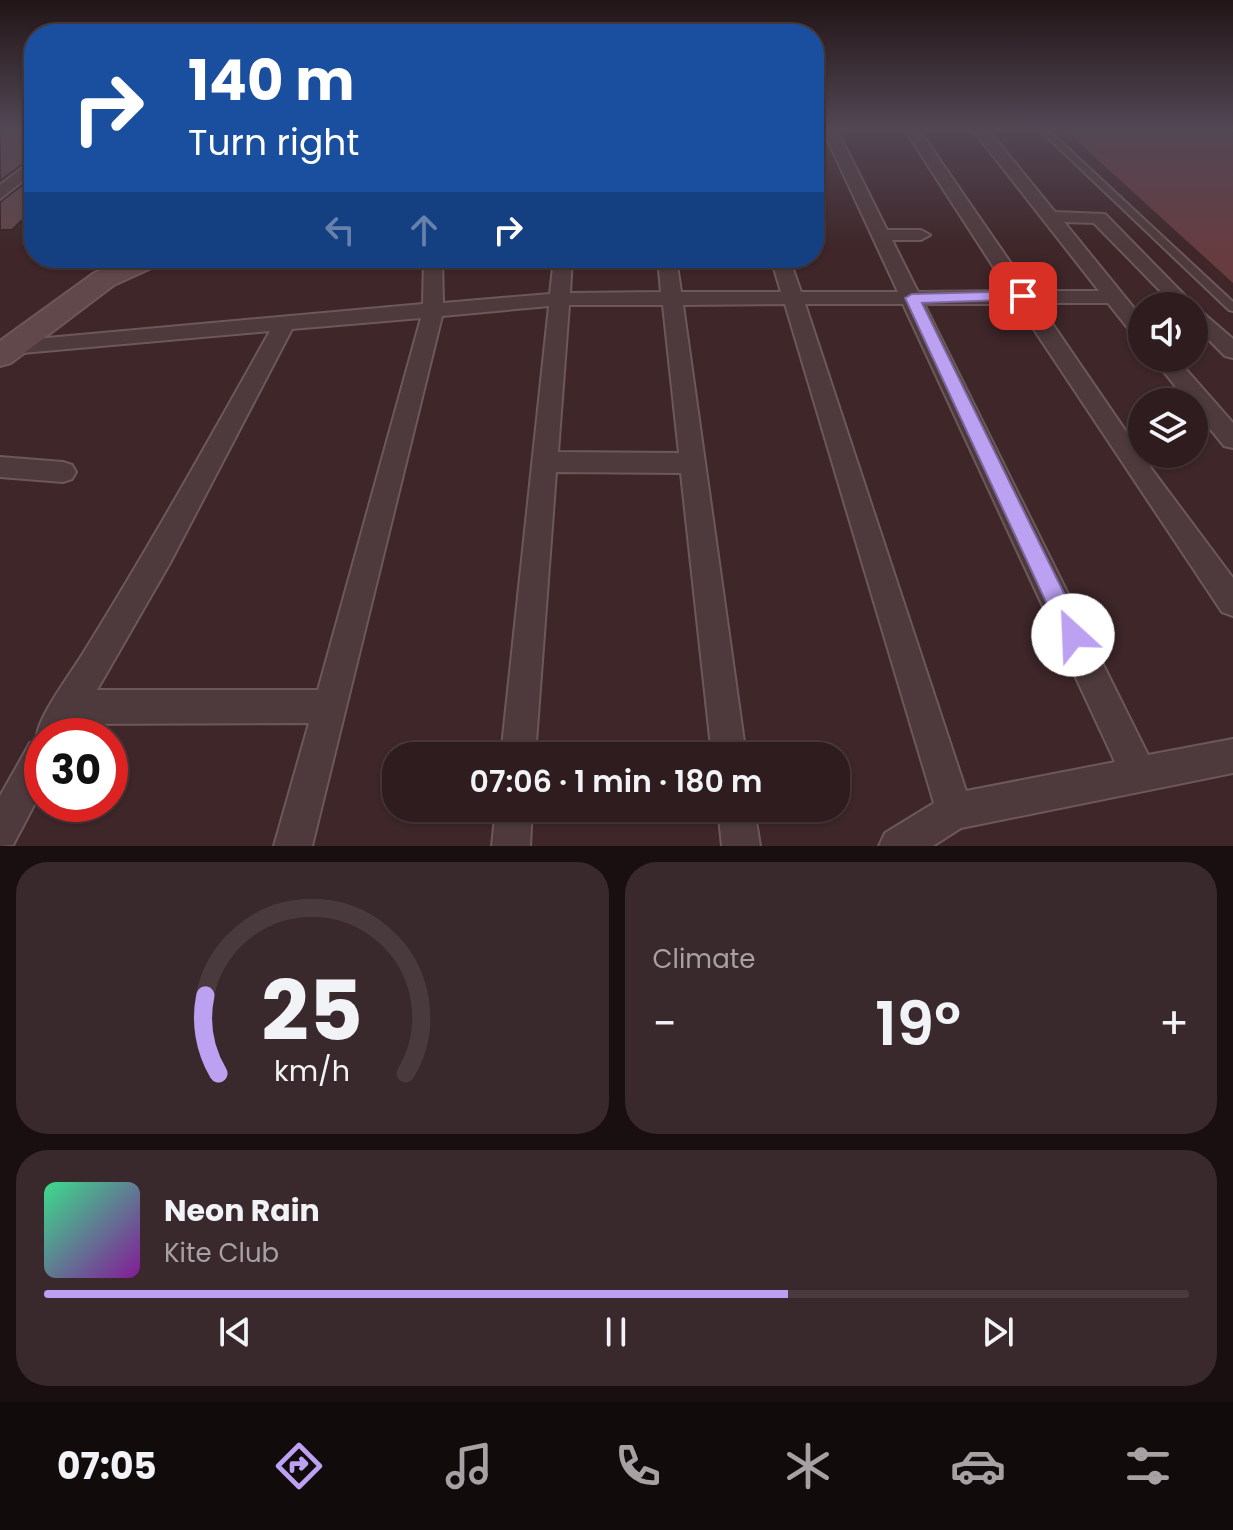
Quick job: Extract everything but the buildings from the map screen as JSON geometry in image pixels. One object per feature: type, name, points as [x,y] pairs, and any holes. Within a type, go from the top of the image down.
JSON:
[{"type":"street","points":[[850,169],[1140,776]]},
{"type":"street","points":[[938,169],[1144,478],[1233,602]]},
{"type":"street","points":[[1013,169],[1128,316]]},
{"type":"street","points":[[0,194],[24,173]]},
{"type":"street","points":[[1052,217],[1099,218],[1173,292]]},
{"type":"street","points":[[883,235],[921,235]]},
{"type":"street","points":[[6,352],[112,274],[127,268]]},
{"type":"street","points":[[293,846],[433,312],[433,268]]},
{"type":"street","points":[[519,742],[562,268]]},
{"type":"street","points":[[668,268],[727,742]]},
{"type":"street","points":[[783,268],[955,811]]},
{"type":"street","points":[[6,352],[559,299],[1112,297]]},
{"type":"street","points":[[62,718],[160,554],[283,326]]},
{"type":"street","points":[[1208,327],[1233,351]]},
{"type":"street","points":[[1176,372],[1233,439]]},
{"type":"street","points":[[546,462],[692,463]]},
{"type":"street","points":[[0,467],[63,472]]},
{"type":"street","points":[[128,718],[331,706]]},
{"type":"street","points":[[898,846],[955,811],[1233,756]]},
{"type":"street","points":[[0,832],[24,788]]},
{"type":"street","points":[[511,846],[513,822]]},
{"type":"street","points":[[738,822],[741,846]]},
{"type":"lane","points":[[1085,169],[1233,308]]},
{"type":"shaded area","points":[[1108,169],[1233,169],[1233,283]]},
{"type":"route","points":[[1023,296],[912,298],[1073,635]]}]
